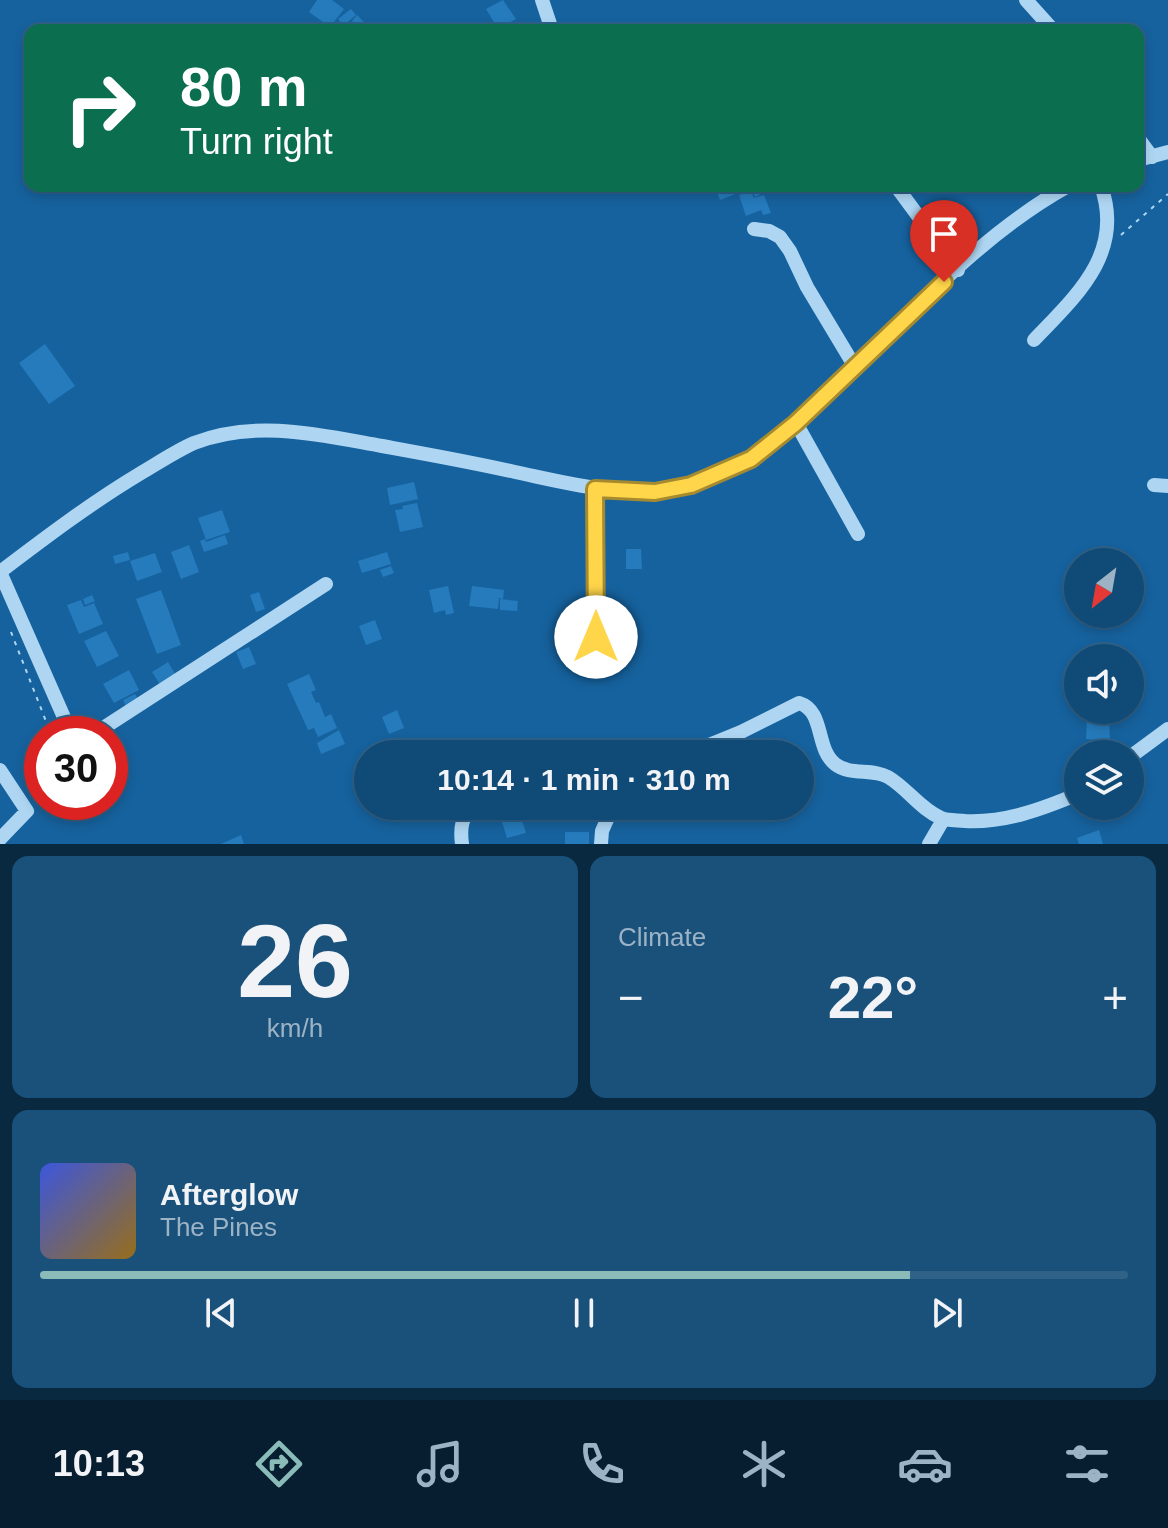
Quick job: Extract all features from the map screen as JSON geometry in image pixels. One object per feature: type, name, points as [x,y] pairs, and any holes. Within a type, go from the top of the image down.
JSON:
[{"type":"street","points":[[542,0],[550,24]]},
{"type":"street","points":[[1026,0],[1048,24]]},
{"type":"street","points":[[1145,159],[1168,152]]},
{"type":"street","points":[[900,192],[958,270]]},
{"type":"street","points":[[63,716],[0,572],[86,506],[157,463],[195,443],[237,432],[271,429],[465,461],[595,489],[655,492],[691,485],[751,459],[796,423],[1013,220],[1058,192]]},
{"type":"street","points":[[1034,340],[1082,289],[1103,253],[1108,226],[1103,192]]},
{"type":"street","points":[[754,229],[769,231],[780,237],[855,367]]},
{"type":"street","points":[[796,423],[858,534]]},
{"type":"street","points":[[595,489],[596,637]]},
{"type":"street","points":[[122,716],[326,584]]},
{"type":"street","points":[[721,740],[799,703],[809,706],[834,764],[852,771],[875,772],[889,777],[943,820],[982,821],[1034,812],[1064,800]]},
{"type":"street","points":[[1144,747],[1168,729]]},
{"type":"street","points":[[0,770],[27,811],[0,839]]},
{"type":"street","points":[[462,844],[460,830],[463,820]]},
{"type":"street","points":[[601,844],[607,820]]},
{"type":"street","points":[[929,844],[943,820]]},
{"type":"path","points":[[1121,235],[1168,194]]},
{"type":"path","points":[[11,633],[44,716]]},
{"type":"building","points":[[317,0],[332,0],[344,9],[332,24],[326,24],[309,12]]},
{"type":"building","points":[[503,0],[516,19],[507,24],[495,24],[486,9]]},
{"type":"building","points":[[351,9],[356,15],[345,24],[338,19]]},
{"type":"building","points":[[357,15],[366,24],[355,24],[352,21]]},
{"type":"building","points":[[717,192],[741,192],[720,200]]},
{"type":"building","points":[[751,192],[754,198],[764,195],[771,213],[763,215],[761,210],[746,216],[739,195]]},
{"type":"building","points":[[45,344],[75,386],[49,404],[19,363]]},
{"type":"building","points":[[414,482],[418,499],[390,505],[387,488]]},
{"type":"building","points":[[417,503],[423,527],[400,532],[395,510]]},
{"type":"building","points":[[222,510],[230,532],[206,540],[198,518]]},
{"type":"building","points":[[225,535],[228,544],[204,552],[200,541]]},
{"type":"building","points":[[189,545],[199,572],[181,579],[171,552]]},
{"type":"building","points":[[626,549],[641,549],[642,569],[626,569]]},
{"type":"building","points":[[128,552],[130,560],[115,564],[113,556]]},
{"type":"building","points":[[387,552],[391,564],[362,573],[358,561]]},
{"type":"building","points":[[155,553],[162,572],[137,581],[130,561]]},
{"type":"building","points":[[391,566],[394,573],[383,577],[380,570]]},
{"type":"building","points":[[448,586],[454,613],[446,615],[445,610],[434,613],[429,590]]},
{"type":"building","points":[[472,586],[504,590],[498,609],[469,606]]},
{"type":"building","points":[[161,590],[181,645],[157,654],[136,599]]},
{"type":"building","points":[[259,592],[265,609],[256,612],[250,595]]},
{"type":"building","points":[[92,595],[95,601],[85,605],[83,599]]},
{"type":"building","points":[[500,599],[518,601],[517,611],[500,610]]},
{"type":"building","points":[[81,600],[84,607],[94,603],[103,624],[79,634],[67,605]]},
{"type":"building","points":[[375,620],[382,639],[366,645],[359,626]]},
{"type":"building","points":[[106,631],[119,656],[97,667],[84,641]]},
{"type":"building","points":[[249,647],[256,664],[243,669],[236,652]]},
{"type":"building","points":[[168,662],[177,677],[161,686],[152,672]]},
{"type":"building","points":[[129,670],[139,690],[114,703],[103,684]]},
{"type":"building","points":[[309,674],[316,690],[311,692],[316,703],[319,702],[325,717],[331,714],[337,728],[318,737],[314,728],[308,730],[287,684]]},
{"type":"building","points":[[135,694],[138,699],[126,706],[123,700]]},
{"type":"building","points":[[397,710],[404,728],[389,734],[382,717]]},
{"type":"building","points":[[1087,724],[1109,724],[1110,740],[1086,739]]},
{"type":"building","points":[[339,730],[345,744],[321,754],[317,743]]},
{"type":"building","points":[[501,820],[522,820],[526,833],[507,838]]},
{"type":"building","points":[[1099,830],[1103,844],[1079,844],[1077,838]]},
{"type":"building","points":[[565,832],[589,832],[589,844],[565,844]]},
{"type":"building","points":[[241,835],[244,844],[221,844]]},
{"type":"route","points":[[596,637],[595,489],[655,492],[691,485],[751,459],[796,423],[944,282]]}]
